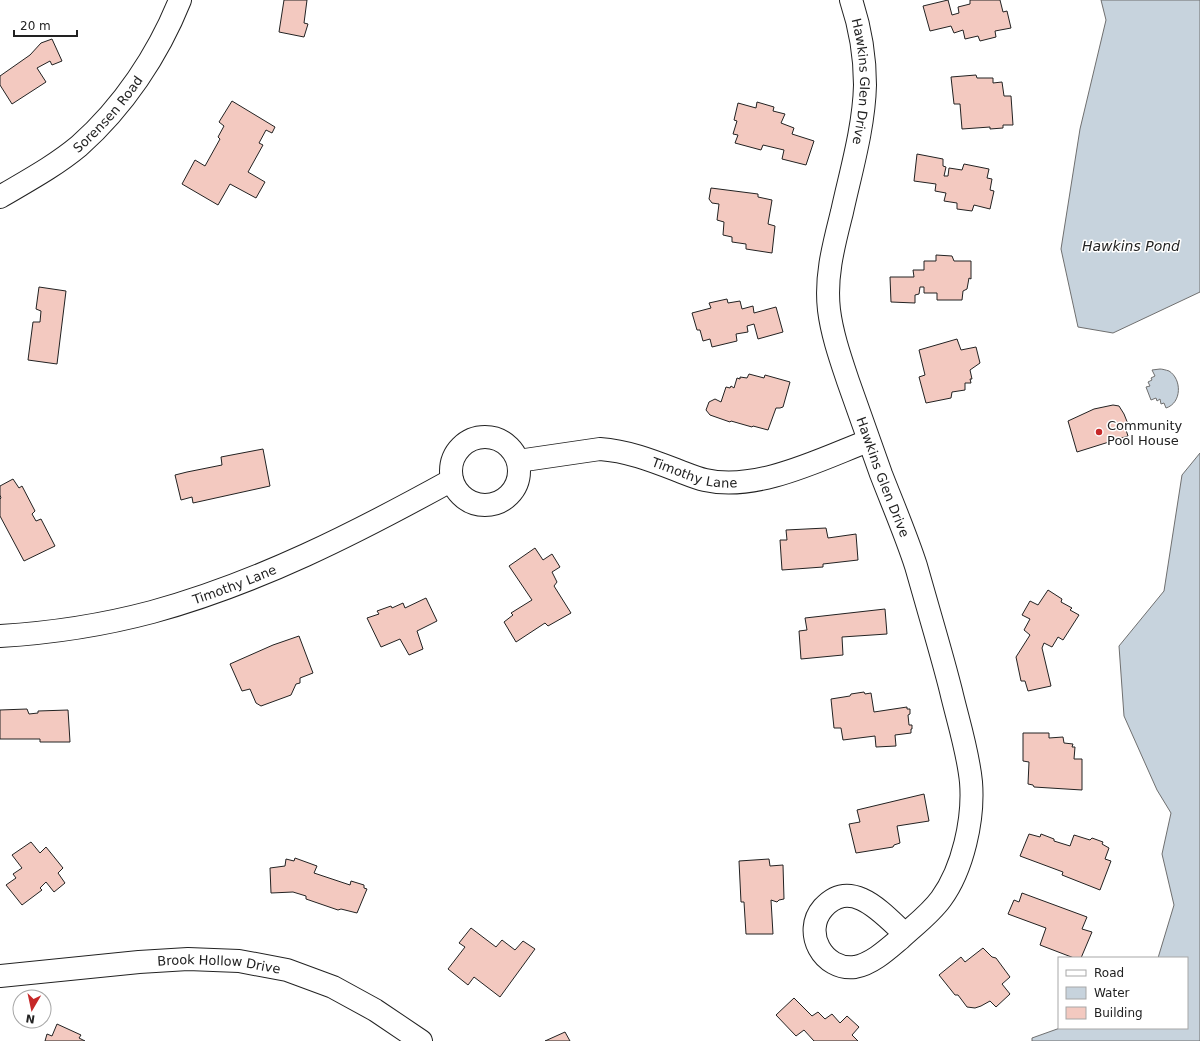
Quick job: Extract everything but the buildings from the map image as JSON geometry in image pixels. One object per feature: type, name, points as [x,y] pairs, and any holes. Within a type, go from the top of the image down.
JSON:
[{"type":"street","name":"Sorensen Road","points":[[0,197],[54,164],[78,146],[106,120],[130,90],[152,56],[172,20],[180,0]]},
{"type":"street","name":"Hawkins Glen Drive","points":[[851,0],[857,20],[863,52],[865,85],[864,102],[859,134],[831,258],[828,293],[830,316],[835,340],[868,441],[916,567],[965,748],[971,790],[969,826],[959,864],[952,882],[930,913],[905,934]]},
{"type":"street","points":[[489,437],[500,440],[512,451],[518,461],[519,472],[517,483],[511,493],[498,503],[481,505],[470,502],[460,495],[452,480],[450,470],[455,454],[467,442],[478,438],[489,437]]},
{"type":"street","name":"Timothy Lane","points":[[518,461],[600,449],[612,450],[637,456],[705,480],[737,482],[767,478],[868,441]]},
{"type":"street","name":"Timothy Lane","points":[[0,636],[59,631],[106,622],[153,612],[219,591],[287,563],[351,534],[452,480]]},
{"type":"street","name":"Brook Hollow Drive","points":[[0,976],[139,962],[188,959],[239,961],[287,970],[332,987],[375,1010],[421,1041]]},
{"type":"water","name":"Hawkins Pond","points":[[1101,0],[1200,0],[1200,292],[1113,333],[1078,327],[1061,249],[1080,129],[1106,20]]},
{"type":"water","points":[[1160,369],[1169,371],[1176,379],[1178,385],[1175,401],[1166,408],[1164,403],[1161,404],[1160,399],[1157,401],[1156,398],[1151,400],[1146,387],[1150,386],[1148,382],[1155,376],[1152,370]]},
{"type":"water","points":[[1200,453],[1200,1041],[1032,1041],[1032,1038],[1058,1029],[1188,1029],[1188,957],[1158,957],[1174,905],[1162,854],[1171,813],[1157,790],[1124,716],[1119,646],[1164,591],[1182,475]]},
{"type":"place","name":"Community Pool House","points":[[1099,432]]}]
